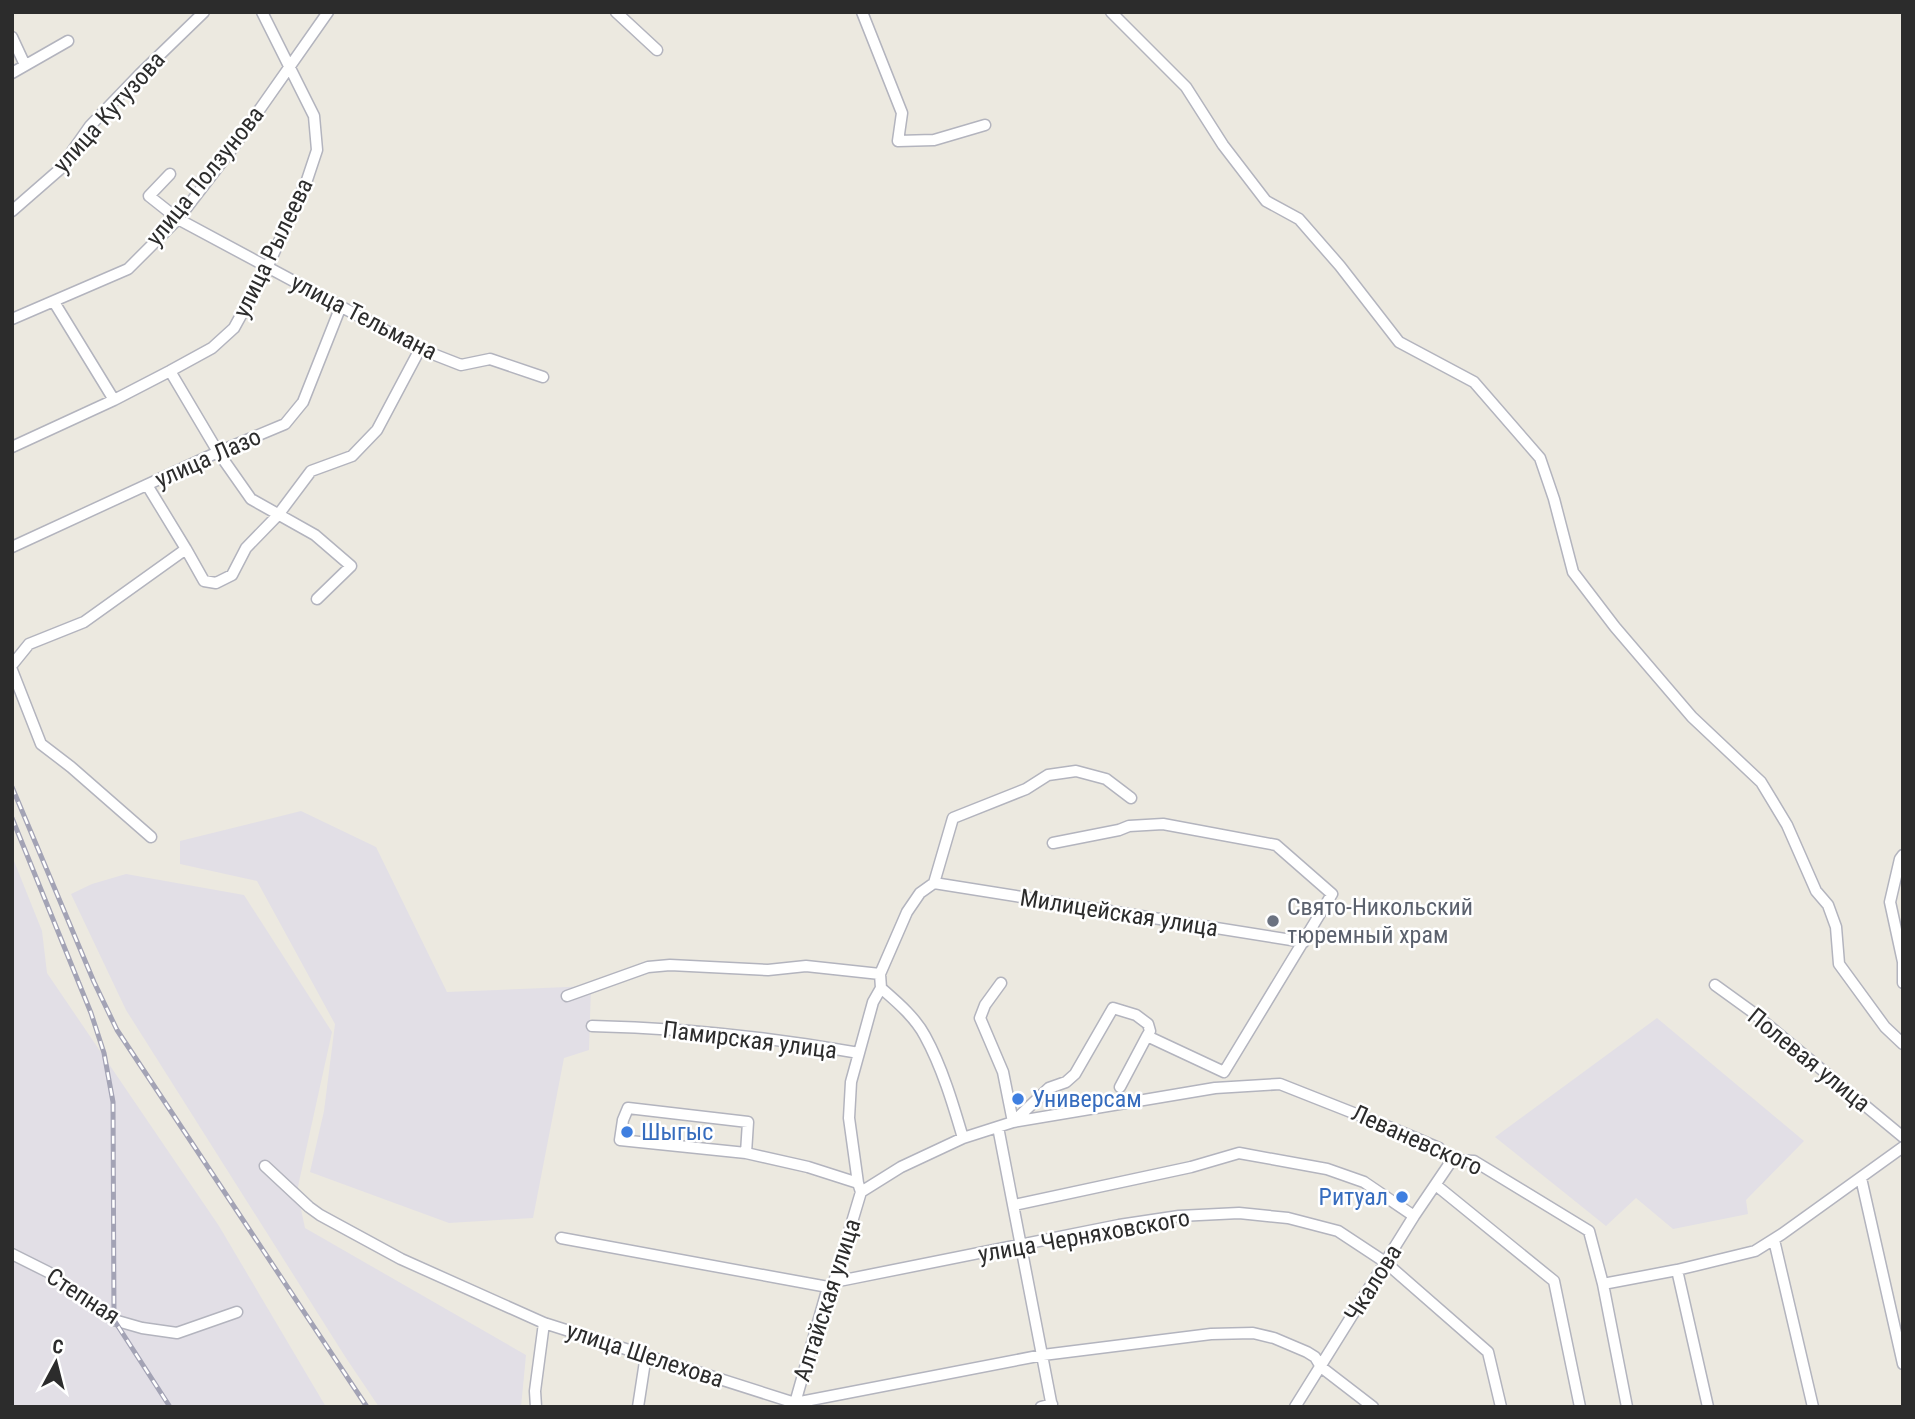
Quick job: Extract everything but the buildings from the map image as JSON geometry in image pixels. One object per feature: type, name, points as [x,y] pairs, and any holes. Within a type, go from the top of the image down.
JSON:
[{"type":"street","name":"улица Кутузова","points":[[12,211],[59,170],[90,126],[204,12]]},
{"type":"street","name":"улица Рылеева","points":[[12,447],[170,371],[212,348],[234,328],[267,268],[307,180],[317,150],[314,116],[262,12]]},
{"type":"street","name":"улица Ползунова","points":[[12,319],[128,269],[177,219],[234,146],[328,12]]},
{"type":"street","points":[[616,12],[657,50]]},
{"type":"street","points":[[862,12],[902,113],[898,141],[934,139],[985,125]]},
{"type":"street","points":[[1111,12],[1186,87],[1223,145],[1266,201],[1299,219],[1340,266],[1399,342],[1474,382],[1540,458],[1573,572],[1615,627],[1692,717],[1761,782],[1787,825],[1816,891],[1828,905],[1836,927],[1839,964],[1885,1027],[1903,1044]]},
{"type":"street","points":[[12,37],[25,65]]},
{"type":"street","points":[[12,73],[68,41]]},
{"type":"street","name":"улица Тельмана","points":[[170,174],[149,196],[177,219],[267,268],[420,349],[461,365],[490,359],[543,377]]},
{"type":"street","points":[[54,302],[114,400]]},
{"type":"street","name":"улица Лазо","points":[[12,547],[285,424],[303,402],[341,306]]},
{"type":"street","points":[[147,485],[204,581],[216,583],[232,575],[246,548],[278,514],[311,471],[352,456],[377,430],[420,349]]},
{"type":"street","points":[[170,371],[218,452],[251,499],[315,535],[351,566],[317,599]]},
{"type":"street","points":[[151,837],[41,744],[12,668],[29,644],[84,622],[186,549]]},
{"type":"street","points":[[859,1053],[873,1002],[881,988],[880,974],[906,912],[920,893],[934,883],[953,818],[1026,789],[1048,775],[1076,771],[1106,779],[1131,798]]},
{"type":"street","name":"Леваневского","points":[[1013,1122],[1049,1088],[1066,1082],[1075,1074],[1113,1008],[1136,1015],[1148,1024],[1150,1031],[1147,1036],[1224,1072],[1332,894],[1276,845],[1163,824],[1129,826],[1119,831],[1053,843]]},
{"type":"street","points":[[1903,855],[1890,902],[1903,962],[1903,982]]},
{"type":"street","name":"Милицейская улица","points":[[934,883],[1304,942]]},
{"type":"street","points":[[567,996],[648,967],[670,965],[757,970],[806,965],[880,974]]},
{"type":"street","points":[[1000,983],[985,1005],[980,1018],[1003,1072],[1013,1122]]},
{"type":"street","name":"Полевая улица","points":[[1715,985],[1751,1011],[1903,1137]]},
{"type":"street","points":[[881,988],[901,1005],[925,1035],[952,1102],[963,1138]]},
{"type":"street","name":"Памирская улица","points":[[592,1026],[704,1030],[794,1041],[859,1053],[851,1082],[849,1118],[860,1188]]},
{"type":"street","points":[[1120,1087],[1147,1036]]},
{"type":"street","name":"Леваневского","points":[[860,1188],[963,1138],[1013,1122],[1215,1088],[1280,1084],[1399,1130],[1438,1148],[1452,1160],[1474,1161],[1589,1231],[1603,1284],[1627,1407]]},
{"type":"street","points":[[746,1153],[748,1122],[628,1108],[622,1119],[620,1140],[746,1153],[808,1167],[860,1188]]},
{"type":"street","points":[[998,1127],[1043,1354],[1049,1406]]},
{"type":"street","points":[[1603,1284],[1755,1251],[1903,1147]]},
{"type":"street","points":[[1014,1205],[1191,1167],[1239,1153],[1327,1169],[1364,1182],[1414,1216]]},
{"type":"street","name":"Чкалова","points":[[1295,1407],[1452,1160]]},
{"type":"street","name":"улица Шелехова","points":[[265,1166],[320,1215],[401,1259],[544,1323],[795,1405],[1043,1354],[1211,1334],[1253,1334],[1274,1338],[1307,1352],[1315,1357],[1321,1367],[1373,1407]]},
{"type":"street","points":[[1861,1178],[1903,1364]]},
{"type":"street","points":[[1437,1185],[1554,1282],[1565,1323],[1580,1407]]},
{"type":"street","name":"Алтайская улица","points":[[795,1405],[860,1188]]},
{"type":"street","name":"улица Черняховского","points":[[561,1238],[831,1285],[1131,1223],[1179,1216],[1239,1213],[1288,1218],[1338,1231],[1385,1262],[1488,1352],[1501,1407]]},
{"type":"street","points":[[1774,1240],[1813,1407]]},
{"type":"street","name":"Степная","points":[[12,1254],[48,1272],[114,1320],[142,1328],[177,1333],[237,1312]]},
{"type":"street","points":[[1676,1270],[1709,1407]]},
{"type":"street","points":[[536,1407],[534,1391],[544,1323]]},
{"type":"street","points":[[638,1407],[646,1355]]},
{"type":"shaded area","points":[[301,811],[376,847],[447,992],[591,986],[589,1050],[564,1058],[533,1218],[449,1223],[310,1172],[324,1111],[335,1024],[257,881],[180,864],[180,841]]},
{"type":"shaded area","points":[[12,856],[42,931],[47,973],[219,1226],[326,1407],[12,1407]]},
{"type":"shaded area","points":[[126,874],[244,895],[332,1032],[297,1191],[305,1228],[526,1355],[521,1407],[379,1407],[126,1010],[71,894],[92,884]]},
{"type":"shaded area","points":[[1657,1018],[1804,1141],[1746,1200],[1748,1214],[1673,1229],[1636,1198],[1606,1226],[1495,1137]]},
{"type":"railway","points":[[12,787],[117,1030],[367,1407]]},
{"type":"railway","points":[[12,818],[91,1013],[104,1053],[113,1102],[114,1320],[170,1407]]},
{"type":"place","name":"Свято-Никольский тюремный храм","points":[[1273,921]]},
{"type":"place","name":"Универсам","points":[[1018,1099]]},
{"type":"place","name":"Шыгыс","points":[[627,1132]]},
{"type":"place","name":"Ритуал","points":[[1402,1197]]}]
